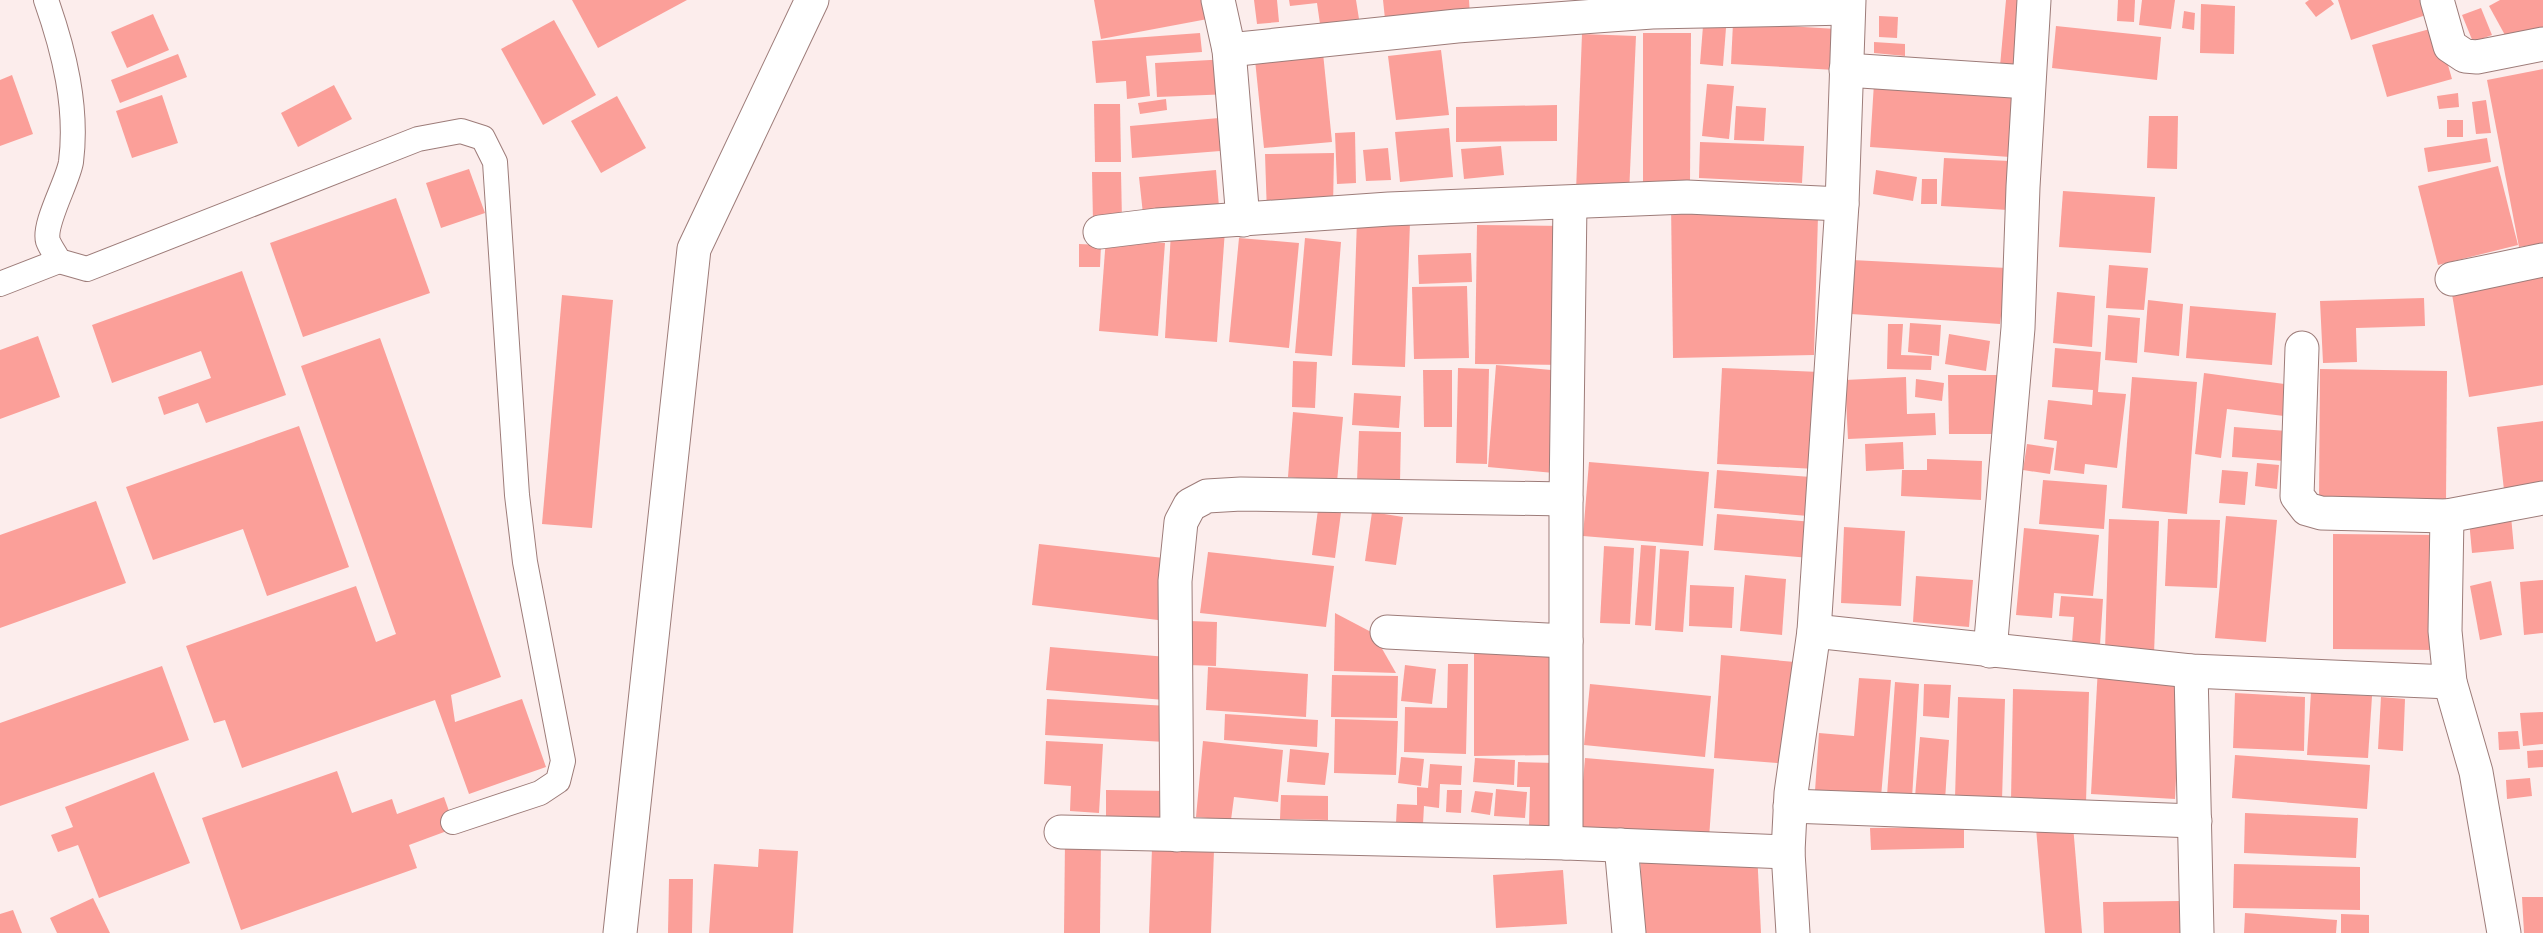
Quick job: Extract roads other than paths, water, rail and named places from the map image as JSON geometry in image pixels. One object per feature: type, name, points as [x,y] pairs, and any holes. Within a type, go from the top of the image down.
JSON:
[{"type":"street","points":[[620,933],[694,249],[812,0]]},
{"type":"street","points":[[1218,0],[1229,50],[1243,220]]},
{"type":"street","points":[[1990,651],[2019,328],[2028,82],[2034,0]]},
{"type":"street","points":[[2437,0],[2450,46],[2465,56],[2477,57],[2543,44]]},
{"type":"street","points":[[1229,50],[1457,26],[1641,13],[1848,4],[1842,204],[1814,631],[1790,806],[1788,852],[1793,933]]},
{"type":"street","points":[[1846,70],[2028,82]]},
{"type":"street","points":[[1100,232],[1157,225],[1389,209],[1687,197],[1842,204]]},
{"type":"street","points":[[1566,843],[1566,499],[1570,202]]},
{"type":"street","points":[[2452,279],[2543,260]]},
{"type":"street","points":[[2302,348],[2297,496],[2307,509],[2321,513],[2447,516],[2543,498]]},
{"type":"street","points":[[1178,835],[1174,581],[1181,522],[1190,505],[1207,496],[1241,494],[1566,499]]},
{"type":"street","points":[[2447,516],[2445,631],[2450,682],[2475,772],[2504,933]]},
{"type":"street","points":[[1814,631],[2191,671],[2450,682]]},
{"type":"street","points":[[1387,632],[1566,641]]},
{"type":"street","points":[[2191,671],[2197,933]]},
{"type":"street","points":[[1790,806],[2195,821]]},
{"type":"street","points":[[1061,832],[1566,843],[1788,852]]},
{"type":"street","points":[[1621,845],[1629,933]]},
{"type":"lane","points":[[46,0],[60,39],[72,107],[71,163],[47,239],[59,261]]},
{"type":"lane","points":[[0,284],[59,261],[87,269],[418,139],[461,131],[483,138],[495,162],[517,495],[525,562],[563,761],[558,781],[540,793],[453,822]]}]
